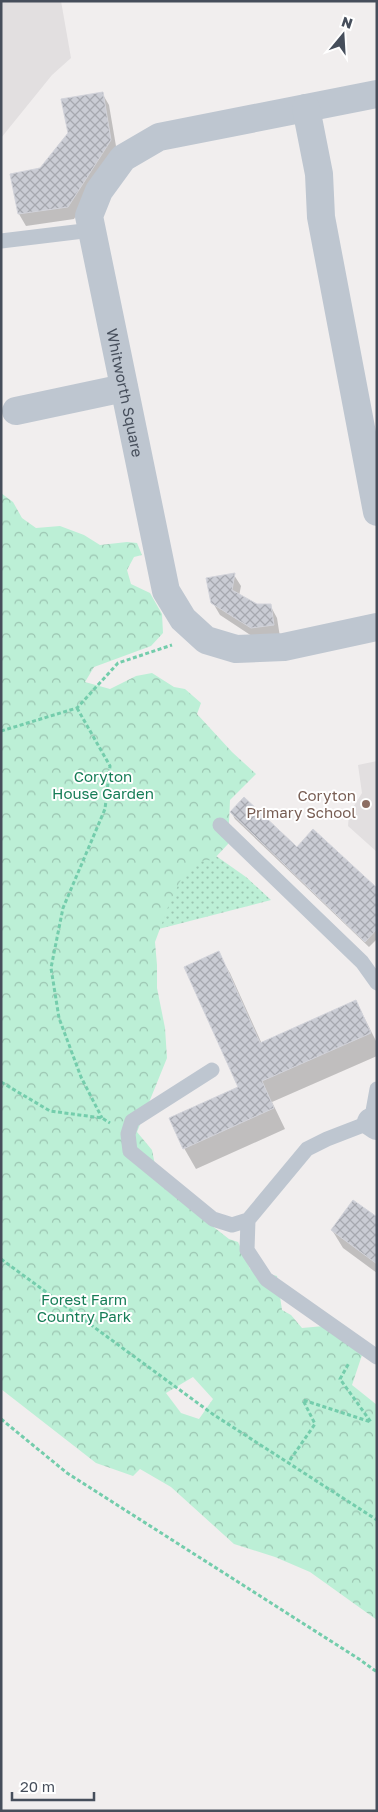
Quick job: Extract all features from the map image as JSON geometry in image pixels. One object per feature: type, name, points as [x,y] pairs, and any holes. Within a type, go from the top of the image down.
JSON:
[{"type":"street","name":"Whitworth Square","points":[[377,94],[159,137],[123,158],[99,191],[89,216],[166,592],[184,619],[206,640],[236,650],[284,647],[377,627]]},
{"type":"street","points":[[306,108],[319,174],[321,217],[367,405],[377,512]]},
{"type":"street","points":[[16,411],[124,388]]},
{"type":"lane","points":[[1,241],[92,230]]},
{"type":"lane","points":[[220,825],[362,962],[377,983]]},
{"type":"lane","points":[[212,1070],[132,1121],[128,1134],[130,1151],[213,1219],[232,1225],[248,1220],[308,1149],[327,1139],[374,1124],[377,1088]]},
{"type":"lane","points":[[248,1220],[247,1250],[266,1279],[377,1357]]},
{"type":"path","points":[[1,731],[78,708],[118,663],[159,650],[199,634]]},
{"type":"path","points":[[78,708],[110,766],[106,809],[64,908],[50,968],[59,1018],[81,1077],[102,1118]]},
{"type":"path","points":[[1,1082],[50,1111],[102,1118],[128,1134]]},
{"type":"path","points":[[1,1259],[214,1415],[377,1520]]},
{"type":"path","points":[[290,1460],[315,1424],[303,1400],[370,1422],[340,1379],[360,1345]]},
{"type":"path","points":[[1,1419],[67,1473],[377,1672]]},
{"type":"shaded area","points":[[1,1],[61,1],[71,58],[52,75],[1,138]]},
{"type":"shaded area","name":"Coryton Primary School","points":[[377,761],[377,852],[348,826],[349,814],[362,793],[358,765]]},
{"type":"green space","points":[[1,493],[13,502],[22,518],[36,528],[60,526],[84,535],[100,545],[127,542],[137,543],[142,555],[134,557],[127,570],[131,584],[150,593],[162,614],[163,633],[151,646],[94,667],[85,682],[110,689],[136,676],[152,673],[174,687],[185,689],[201,703],[197,714],[232,752],[256,774],[230,800],[228,844],[213,860],[200,861],[183,876],[171,899],[155,942],[157,988],[165,1028],[167,1058],[137,1132],[152,1150],[158,1180],[170,1193],[229,1239],[238,1242],[250,1269],[277,1276],[282,1310],[291,1315],[302,1328],[335,1325],[362,1355],[352,1385],[377,1405],[377,1620],[310,1572],[275,1557],[234,1544],[171,1487],[140,1469],[133,1476],[96,1463],[1,1389]],"holes":[[[193,1377],[213,1399],[199,1419],[181,1413],[166,1393]]]},
{"type":"green space","points":[[199,844],[246,877],[271,900],[151,931]]},
{"type":"building","points":[[103,92],[111,140],[68,207],[18,214],[10,174],[40,168],[68,133],[61,99]]},
{"type":"building","points":[[235,573],[232,590],[257,604],[271,604],[274,625],[251,628],[211,603],[206,578]]},
{"type":"building","points":[[244,797],[297,847],[313,829],[377,888],[377,929],[365,942],[230,812]]},
{"type":"building","points":[[219,951],[260,1043],[356,1000],[371,1033],[262,1081],[274,1108],[183,1149],[169,1118],[238,1087],[184,967]]},
{"type":"building","points":[[353,1200],[377,1217],[377,1264],[331,1230]]},
{"type":"place","name":"Coryton Primary School","points":[[366,804]]},
{"type":"park label","name":"Coryton House Garden","points":[[103,784]]},
{"type":"park label","name":"Forest Farm Country Park","points":[[84,1308]]}]
